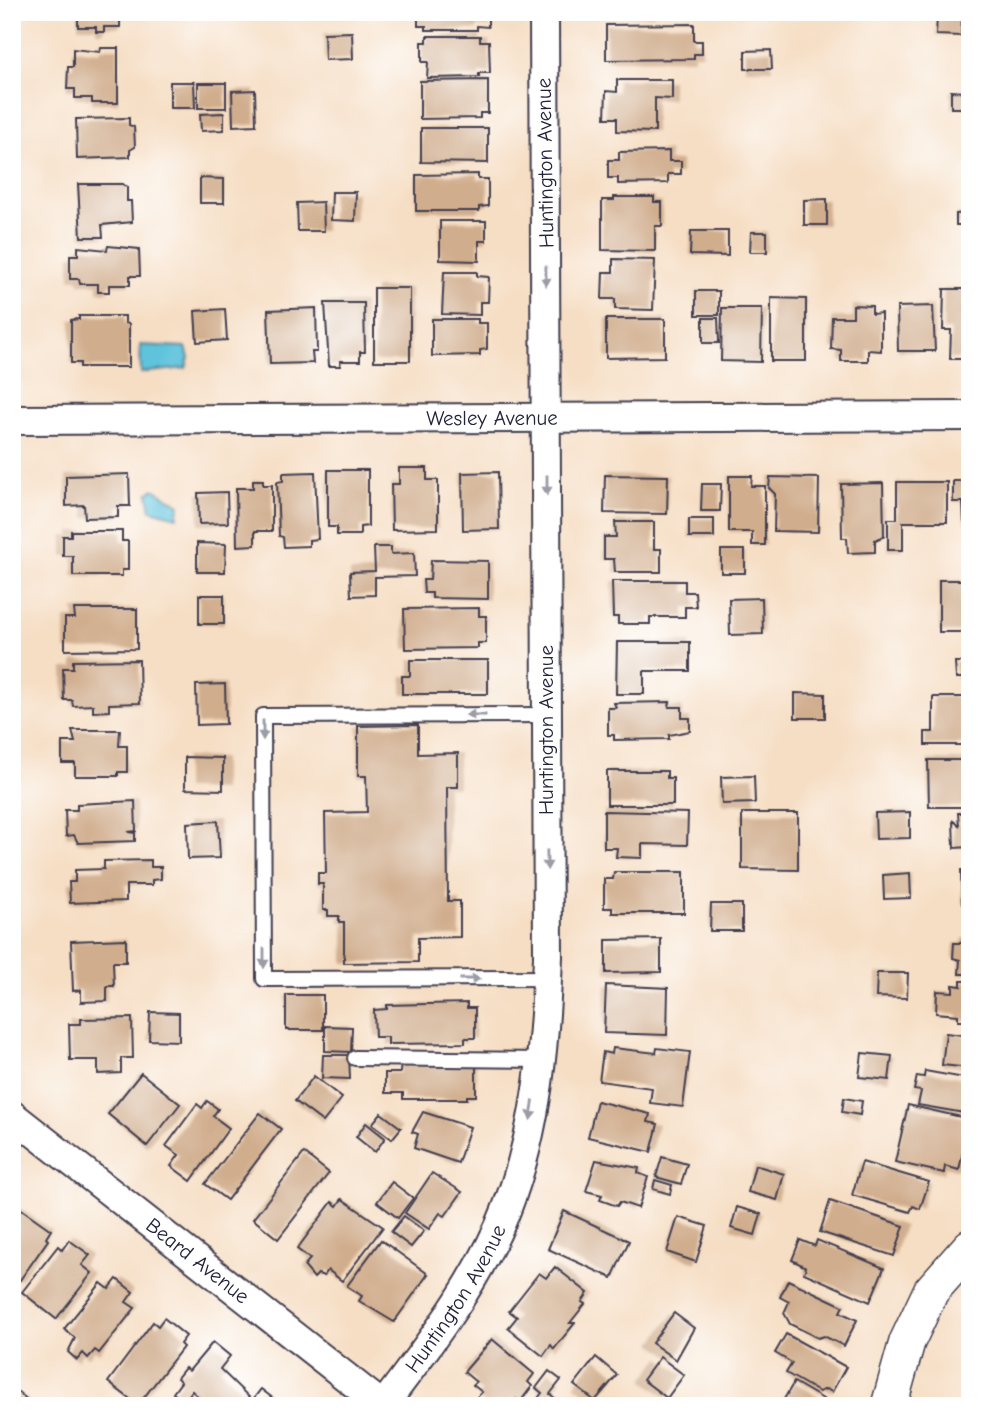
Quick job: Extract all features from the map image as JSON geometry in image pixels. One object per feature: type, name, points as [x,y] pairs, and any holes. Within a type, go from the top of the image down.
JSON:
[{"type":"street","name":"Huntington Avenue","points":[[383,1406],[437,1335],[472,1277],[506,1210],[519,1173],[540,1060],[547,978],[544,12]]},
{"type":"street","name":"Wesley Avenue","points":[[12,420],[970,416]]},
{"type":"street","name":"Beard Avenue","points":[[12,1115],[383,1406]]},
{"type":"street","points":[[889,1406],[908,1342],[931,1291],[970,1247]]},
{"type":"lane","points":[[545,715],[263,716],[264,979],[547,978]]},
{"type":"lane","points":[[355,1058],[540,1060]]},
{"type":"water","points":[[140,345],[186,347],[189,358],[186,368],[141,373]]},
{"type":"water","points":[[154,489],[180,505],[177,517],[151,510],[148,493]]},
{"type":"building","points":[[78,12],[123,12],[123,19],[120,19],[120,27],[104,27],[104,32],[96,32],[96,27],[78,27]]},
{"type":"building","points":[[418,12],[488,12],[488,27],[477,26],[477,30],[426,30],[426,26],[418,26]]},
{"type":"building","points":[[619,12],[653,12],[653,15],[619,15]]},
{"type":"building","points":[[852,12],[889,12],[889,15],[852,16]]},
{"type":"building","points":[[937,16],[962,18],[961,36],[936,35]]},
{"type":"building","points":[[694,24],[694,41],[702,41],[702,54],[694,54],[694,59],[606,60],[606,25]]},
{"type":"building","points":[[352,32],[353,59],[325,60],[324,33]]},
{"type":"building","points":[[427,36],[480,36],[480,41],[489,41],[490,73],[479,73],[479,77],[427,78],[428,62],[422,62],[422,42],[427,42]]},
{"type":"building","points":[[101,48],[118,48],[118,103],[92,103],[92,98],[75,98],[75,89],[67,89],[68,67],[73,67],[73,49],[100,52]]},
{"type":"building","points":[[771,50],[772,69],[745,69],[745,51]]},
{"type":"building","points":[[964,75],[970,75],[970,108],[951,108],[951,91],[964,92]]},
{"type":"building","points":[[488,80],[488,113],[480,113],[480,118],[420,119],[420,81]]},
{"type":"building","points":[[617,80],[672,80],[672,99],[655,98],[655,132],[617,131],[617,118],[605,118],[606,91],[617,92]]},
{"type":"building","points":[[170,82],[194,82],[195,108],[170,108]]},
{"type":"building","points":[[198,83],[226,83],[226,108],[198,108]]},
{"type":"building","points":[[255,90],[256,125],[233,126],[232,91]]},
{"type":"building","points":[[224,113],[224,130],[201,131],[200,114]]},
{"type":"building","points":[[129,118],[129,125],[134,127],[135,147],[130,150],[130,157],[77,159],[76,119]]},
{"type":"building","points":[[421,128],[488,128],[488,163],[421,162]]},
{"type":"building","points":[[669,151],[669,161],[681,161],[681,174],[668,174],[668,183],[618,184],[618,178],[608,178],[608,160],[619,160],[619,152]]},
{"type":"building","points":[[478,174],[478,179],[488,179],[488,206],[479,207],[479,211],[416,211],[416,175]]},
{"type":"building","points":[[200,178],[224,179],[224,203],[200,203]]},
{"type":"building","points":[[78,184],[122,184],[127,187],[132,222],[102,225],[103,237],[81,237]]},
{"type":"building","points":[[332,192],[356,192],[355,221],[331,220]]},
{"type":"building","points":[[614,197],[654,197],[654,202],[662,202],[662,226],[655,226],[655,251],[602,250],[602,200],[614,200]]},
{"type":"building","points":[[827,199],[827,225],[804,225],[804,200]]},
{"type":"building","points":[[323,202],[324,231],[298,231],[297,203]]},
{"type":"building","points":[[967,209],[970,209],[970,225],[956,225],[956,214],[967,213]]},
{"type":"building","points":[[440,221],[486,221],[486,241],[479,241],[479,261],[440,260]]},
{"type":"building","points":[[691,231],[728,231],[728,256],[690,255]]},
{"type":"building","points":[[751,232],[767,232],[767,252],[750,252]]},
{"type":"building","points":[[108,246],[139,249],[140,276],[130,276],[130,285],[109,285],[109,292],[98,292],[98,284],[80,284],[79,279],[70,279],[70,255],[78,255],[78,247],[107,250]]},
{"type":"building","points":[[613,259],[655,260],[653,310],[615,309],[615,299],[602,299],[603,272],[613,272]]},
{"type":"building","points":[[444,272],[477,272],[477,276],[489,277],[488,302],[480,302],[480,315],[442,314]]},
{"type":"building","points":[[374,288],[410,288],[410,361],[374,361]]},
{"type":"building","points":[[944,289],[970,289],[970,359],[950,359],[951,330],[943,330]]},
{"type":"building","points":[[696,291],[719,291],[719,315],[696,315]]},
{"type":"building","points":[[771,298],[806,299],[806,361],[771,361]]},
{"type":"building","points":[[325,303],[364,303],[365,352],[360,352],[360,361],[340,361],[340,366],[329,366]]},
{"type":"building","points":[[853,305],[872,306],[872,314],[881,313],[881,351],[868,350],[868,361],[841,361],[841,350],[831,349],[832,317],[853,317]]},
{"type":"building","points":[[933,306],[935,351],[898,351],[897,307]]},
{"type":"building","points":[[316,308],[317,352],[312,352],[313,363],[270,364],[268,310]]},
{"type":"building","points":[[722,308],[762,308],[761,362],[721,361]]},
{"type":"building","points":[[225,309],[227,340],[197,342],[195,311]]},
{"type":"building","points":[[79,316],[125,316],[125,323],[129,324],[129,367],[80,367],[80,363],[71,363],[71,320],[79,319]]},
{"type":"building","points":[[703,318],[718,318],[719,343],[703,343]]},
{"type":"building","points":[[432,319],[478,319],[478,323],[487,323],[487,349],[480,350],[480,355],[432,356]]},
{"type":"building","points":[[606,319],[665,319],[665,357],[606,358]]},
{"type":"building","points":[[399,468],[427,468],[427,480],[438,480],[438,529],[392,530],[391,484],[399,484]]},
{"type":"building","points":[[328,470],[368,470],[368,526],[360,527],[360,535],[337,535],[337,527],[328,527]]},
{"type":"building","points":[[315,472],[318,539],[309,540],[309,546],[284,547],[283,537],[279,536],[277,482],[283,481],[283,473]]},
{"type":"building","points":[[498,472],[499,529],[463,530],[462,473]]},
{"type":"building","points":[[129,474],[130,506],[118,506],[118,517],[85,518],[84,505],[66,506],[66,476]]},
{"type":"building","points":[[605,475],[668,476],[667,514],[604,513]]},
{"type":"building","points":[[729,476],[752,476],[751,486],[765,486],[765,545],[752,545],[752,532],[729,532]]},
{"type":"building","points":[[770,477],[819,478],[818,532],[774,531],[775,494],[769,488]]},
{"type":"building","points":[[253,480],[263,480],[263,485],[272,485],[272,531],[255,531],[255,545],[237,546],[236,488],[253,488]]},
{"type":"building","points":[[953,481],[970,481],[970,521],[964,521],[963,502],[953,502]]},
{"type":"building","points":[[897,482],[947,482],[947,522],[903,522],[903,550],[888,550],[888,519],[897,519]]},
{"type":"building","points":[[883,483],[884,536],[875,540],[875,552],[848,553],[847,538],[842,538],[841,484]]},
{"type":"building","points":[[702,484],[721,484],[720,511],[701,511]]},
{"type":"building","points":[[227,492],[228,523],[199,524],[198,493]]},
{"type":"building","points":[[689,519],[714,519],[714,537],[689,537]]},
{"type":"building","points":[[615,522],[654,522],[654,549],[661,549],[661,572],[615,572],[614,559],[604,559],[604,537],[616,537]]},
{"type":"building","points":[[71,531],[122,531],[122,541],[128,541],[128,570],[122,570],[122,576],[73,576],[73,556],[63,556],[63,536],[71,536]]},
{"type":"building","points":[[197,543],[226,544],[225,572],[197,572]]},
{"type":"building","points":[[374,547],[391,547],[391,554],[414,553],[415,576],[375,577],[375,595],[351,596],[350,572],[375,571]]},
{"type":"building","points":[[721,550],[745,550],[745,573],[721,573]]},
{"type":"building","points":[[431,560],[488,561],[488,599],[432,598],[432,593],[424,593],[423,580],[430,580]]},
{"type":"building","points":[[939,580],[970,580],[970,632],[939,632]]},
{"type":"building","points":[[612,581],[685,581],[685,592],[695,592],[696,607],[685,607],[685,617],[650,617],[650,624],[618,624],[618,617],[613,617]]},
{"type":"building","points":[[199,595],[224,595],[224,624],[199,624]]},
{"type":"building","points":[[762,598],[763,634],[730,635],[729,599]]},
{"type":"building","points":[[479,608],[479,616],[486,616],[486,643],[478,643],[478,648],[405,649],[404,609]]},
{"type":"building","points":[[74,609],[137,609],[137,649],[65,650],[65,618],[75,618]]},
{"type":"building","points":[[617,642],[690,642],[690,671],[644,671],[644,694],[616,694]]},
{"type":"building","points":[[965,648],[970,648],[970,678],[956,678],[955,662],[965,662]]},
{"type":"building","points":[[139,660],[140,703],[109,704],[109,711],[93,712],[93,705],[73,706],[72,700],[64,700],[63,668],[73,668],[73,661]]},
{"type":"building","points":[[410,660],[488,660],[488,694],[402,694],[402,676],[410,676]]},
{"type":"building","points":[[225,684],[226,724],[197,725],[196,685]]},
{"type":"building","points":[[795,693],[825,694],[825,718],[795,718]]},
{"type":"building","points":[[933,697],[970,697],[970,745],[925,745],[925,732],[933,732]]},
{"type":"building","points":[[670,702],[669,707],[682,707],[682,718],[690,718],[690,731],[669,735],[669,739],[614,740],[614,735],[608,735],[608,708],[616,708],[614,703]]},
{"type":"building","points":[[418,725],[418,754],[458,753],[458,787],[447,787],[448,901],[460,901],[460,937],[418,938],[418,962],[344,963],[344,922],[339,922],[339,916],[328,916],[328,910],[323,910],[323,884],[318,884],[318,873],[326,873],[325,813],[367,812],[366,776],[358,776],[358,726]]},
{"type":"building","points":[[72,730],[120,730],[119,746],[127,746],[127,772],[118,772],[118,776],[75,776],[75,763],[62,763],[62,742],[75,742]]},
{"type":"building","points":[[185,757],[223,758],[223,790],[185,789]]},
{"type":"building","points":[[928,760],[970,760],[970,807],[929,807]]},
{"type":"building","points":[[607,771],[667,771],[667,778],[673,778],[673,805],[607,805]]},
{"type":"building","points":[[754,776],[755,803],[722,804],[721,777]]},
{"type":"building","points":[[135,801],[136,831],[128,832],[135,833],[135,841],[78,843],[74,835],[66,836],[65,810],[77,810],[77,804]]},
{"type":"building","points":[[604,811],[688,813],[687,845],[642,844],[642,858],[616,857],[617,848],[604,848]]},
{"type":"building","points":[[910,812],[910,838],[876,839],[875,813]]},
{"type":"building","points":[[742,813],[798,813],[798,870],[742,869]]},
{"type":"building","points":[[958,813],[970,813],[970,847],[954,848],[953,821],[959,825]]},
{"type":"building","points":[[218,821],[220,858],[188,859],[187,823]]},
{"type":"building","points":[[151,860],[151,867],[161,867],[161,879],[152,880],[152,885],[126,885],[126,901],[70,903],[69,882],[75,882],[75,870],[104,869],[104,861]]},
{"type":"building","points":[[961,870],[970,870],[970,904],[962,904]]},
{"type":"building","points":[[614,872],[684,872],[684,913],[612,913],[612,908],[604,908],[604,879],[613,879]]},
{"type":"building","points":[[910,873],[911,898],[884,899],[883,875]]},
{"type":"building","points":[[711,904],[742,904],[742,931],[710,931]]},
{"type":"building","points":[[963,938],[970,938],[970,974],[959,974],[960,960],[953,958],[954,943],[962,943]]},
{"type":"building","points":[[126,939],[126,962],[113,962],[114,986],[107,986],[107,1001],[81,1002],[81,990],[73,991],[71,941]]},
{"type":"building","points":[[661,939],[661,972],[606,973],[606,940]]},
{"type":"building","points":[[877,973],[908,973],[907,998],[876,997]]},
{"type":"building","points":[[961,981],[970,981],[970,1021],[958,1021],[958,1015],[936,1013],[937,991],[953,992],[953,985],[961,986]]},
{"type":"building","points":[[606,985],[668,988],[667,1035],[604,1033]]},
{"type":"building","points":[[286,995],[323,995],[323,1030],[286,1030]]},
{"type":"building","points":[[467,1003],[467,1008],[475,1008],[475,1038],[465,1038],[465,1043],[388,1044],[388,1037],[375,1037],[374,1010],[387,1009],[387,1005]]},
{"type":"building","points":[[150,1012],[179,1013],[179,1041],[149,1040]]},
{"type":"building","points":[[132,1018],[133,1058],[121,1058],[121,1073],[98,1074],[98,1060],[70,1060],[69,1024],[81,1024],[81,1019]]},
{"type":"building","points":[[325,1026],[352,1027],[351,1052],[325,1051]]},
{"type":"building","points":[[946,1033],[970,1036],[970,1068],[942,1065]]},
{"type":"building","points":[[613,1048],[656,1053],[657,1048],[690,1052],[683,1107],[650,1103],[652,1088],[599,1081],[603,1052],[612,1054]]},
{"type":"building","points":[[862,1053],[892,1056],[889,1080],[859,1077]]},
{"type":"building","points":[[323,1055],[349,1055],[350,1079],[322,1078]]},
{"type":"building","points":[[401,1062],[476,1062],[476,1096],[467,1096],[467,1099],[403,1099],[403,1093],[385,1093],[385,1073],[400,1073]]},
{"type":"building","points":[[925,1071],[970,1079],[970,1114],[918,1105],[921,1091],[914,1090],[917,1076],[924,1077]]},
{"type":"building","points":[[141,1073],[180,1104],[147,1146],[108,1114]]},
{"type":"building","points":[[314,1076],[342,1098],[323,1122],[295,1101]]},
{"type":"building","points":[[844,1098],[862,1101],[860,1115],[842,1112]]},
{"type":"building","points":[[207,1101],[218,1109],[213,1116],[229,1128],[191,1181],[171,1166],[179,1155],[166,1146],[197,1104],[202,1108]]},
{"type":"building","points":[[597,1101],[650,1114],[648,1122],[658,1124],[651,1152],[588,1137]]},
{"type":"building","points":[[908,1105],[970,1119],[959,1170],[945,1166],[944,1173],[895,1162]]},
{"type":"building","points":[[423,1112],[470,1127],[458,1163],[414,1148],[418,1134],[412,1132]]},
{"type":"building","points":[[260,1113],[281,1129],[227,1200],[205,1184]]},
{"type":"building","points":[[381,1113],[401,1128],[392,1139],[372,1124]]},
{"type":"building","points":[[366,1123],[385,1138],[375,1152],[356,1137]]},
{"type":"building","points":[[304,1153],[329,1173],[278,1239],[253,1219]]},
{"type":"building","points":[[662,1157],[687,1164],[681,1184],[656,1177]]},
{"type":"building","points":[[596,1160],[639,1168],[638,1173],[648,1177],[638,1208],[620,1202],[617,1206],[600,1200],[602,1195],[586,1191]]},
{"type":"building","points":[[862,1162],[929,1182],[920,1209],[913,1206],[910,1212],[852,1195]]},
{"type":"building","points":[[755,1165],[784,1174],[777,1200],[748,1192]]},
{"type":"building","points":[[432,1173],[462,1192],[445,1216],[440,1213],[429,1229],[405,1213]]},
{"type":"building","points":[[655,1180],[672,1185],[670,1194],[653,1189]]},
{"type":"building","points":[[392,1182],[413,1198],[398,1218],[377,1202]]},
{"type":"building","points":[[342,1199],[383,1227],[342,1281],[328,1270],[324,1276],[318,1274],[314,1278],[304,1266],[310,1259],[297,1249],[332,1202],[337,1206]]},
{"type":"building","points":[[830,1201],[904,1226],[894,1256],[820,1232]]},
{"type":"building","points":[[737,1207],[761,1214],[755,1235],[731,1228]]},
{"type":"building","points":[[20,1208],[51,1230],[46,1238],[48,1240],[20,1280],[12,1274],[12,1214],[14,1216]]},
{"type":"building","points":[[564,1211],[629,1241],[612,1278],[548,1249]]},
{"type":"building","points":[[404,1216],[424,1231],[411,1247],[391,1232]]},
{"type":"building","points":[[678,1217],[707,1226],[696,1262],[667,1252]]},
{"type":"building","points":[[69,1240],[90,1255],[82,1265],[92,1273],[56,1319],[22,1292],[58,1246],[62,1250]]},
{"type":"building","points":[[381,1240],[428,1274],[394,1322],[359,1301],[362,1296],[347,1286]]},
{"type":"building","points":[[800,1240],[815,1246],[817,1240],[884,1268],[870,1302],[804,1273],[806,1267],[792,1260]]},
{"type":"building","points":[[555,1267],[588,1293],[582,1302],[585,1304],[570,1323],[575,1323],[554,1349],[551,1345],[543,1356],[508,1328],[517,1317],[509,1311],[539,1273],[546,1278]]},
{"type":"building","points":[[117,1279],[133,1292],[126,1302],[135,1308],[99,1353],[95,1350],[88,1358],[83,1353],[77,1360],[68,1352],[75,1338],[64,1329],[101,1283],[109,1289]]},
{"type":"building","points":[[788,1280],[843,1306],[840,1312],[857,1320],[844,1346],[824,1336],[818,1338],[790,1324],[784,1313],[789,1302],[780,1297]]},
{"type":"building","points":[[674,1313],[694,1328],[676,1360],[652,1343]]},
{"type":"building","points":[[164,1318],[186,1336],[180,1344],[183,1347],[138,1405],[108,1382],[153,1322],[158,1326]]},
{"type":"building","points":[[786,1334],[846,1367],[832,1392],[826,1389],[819,1392],[786,1373],[792,1363],[775,1353]]},
{"type":"building","points":[[492,1339],[534,1374],[528,1382],[532,1386],[520,1402],[516,1399],[510,1406],[496,1402],[487,1406],[477,1397],[482,1392],[473,1385],[476,1382],[464,1372]]},
{"type":"building","points":[[213,1342],[230,1356],[220,1369],[250,1398],[244,1406],[209,1406],[192,1391],[184,1402],[173,1393],[181,1382],[177,1378],[185,1368],[189,1371]]},
{"type":"building","points":[[596,1357],[617,1375],[595,1401],[574,1385]]},
{"type":"building","points":[[660,1357],[684,1375],[667,1398],[643,1380]]},
{"type":"building","points":[[549,1371],[561,1380],[550,1394],[564,1406],[532,1406],[542,1393],[536,1388]]},
{"type":"building","points":[[794,1382],[835,1406],[780,1406]]},
{"type":"building","points":[[261,1389],[283,1406],[248,1406]]},
{"type":"building","points":[[18,1392],[35,1406],[12,1406]]}]
